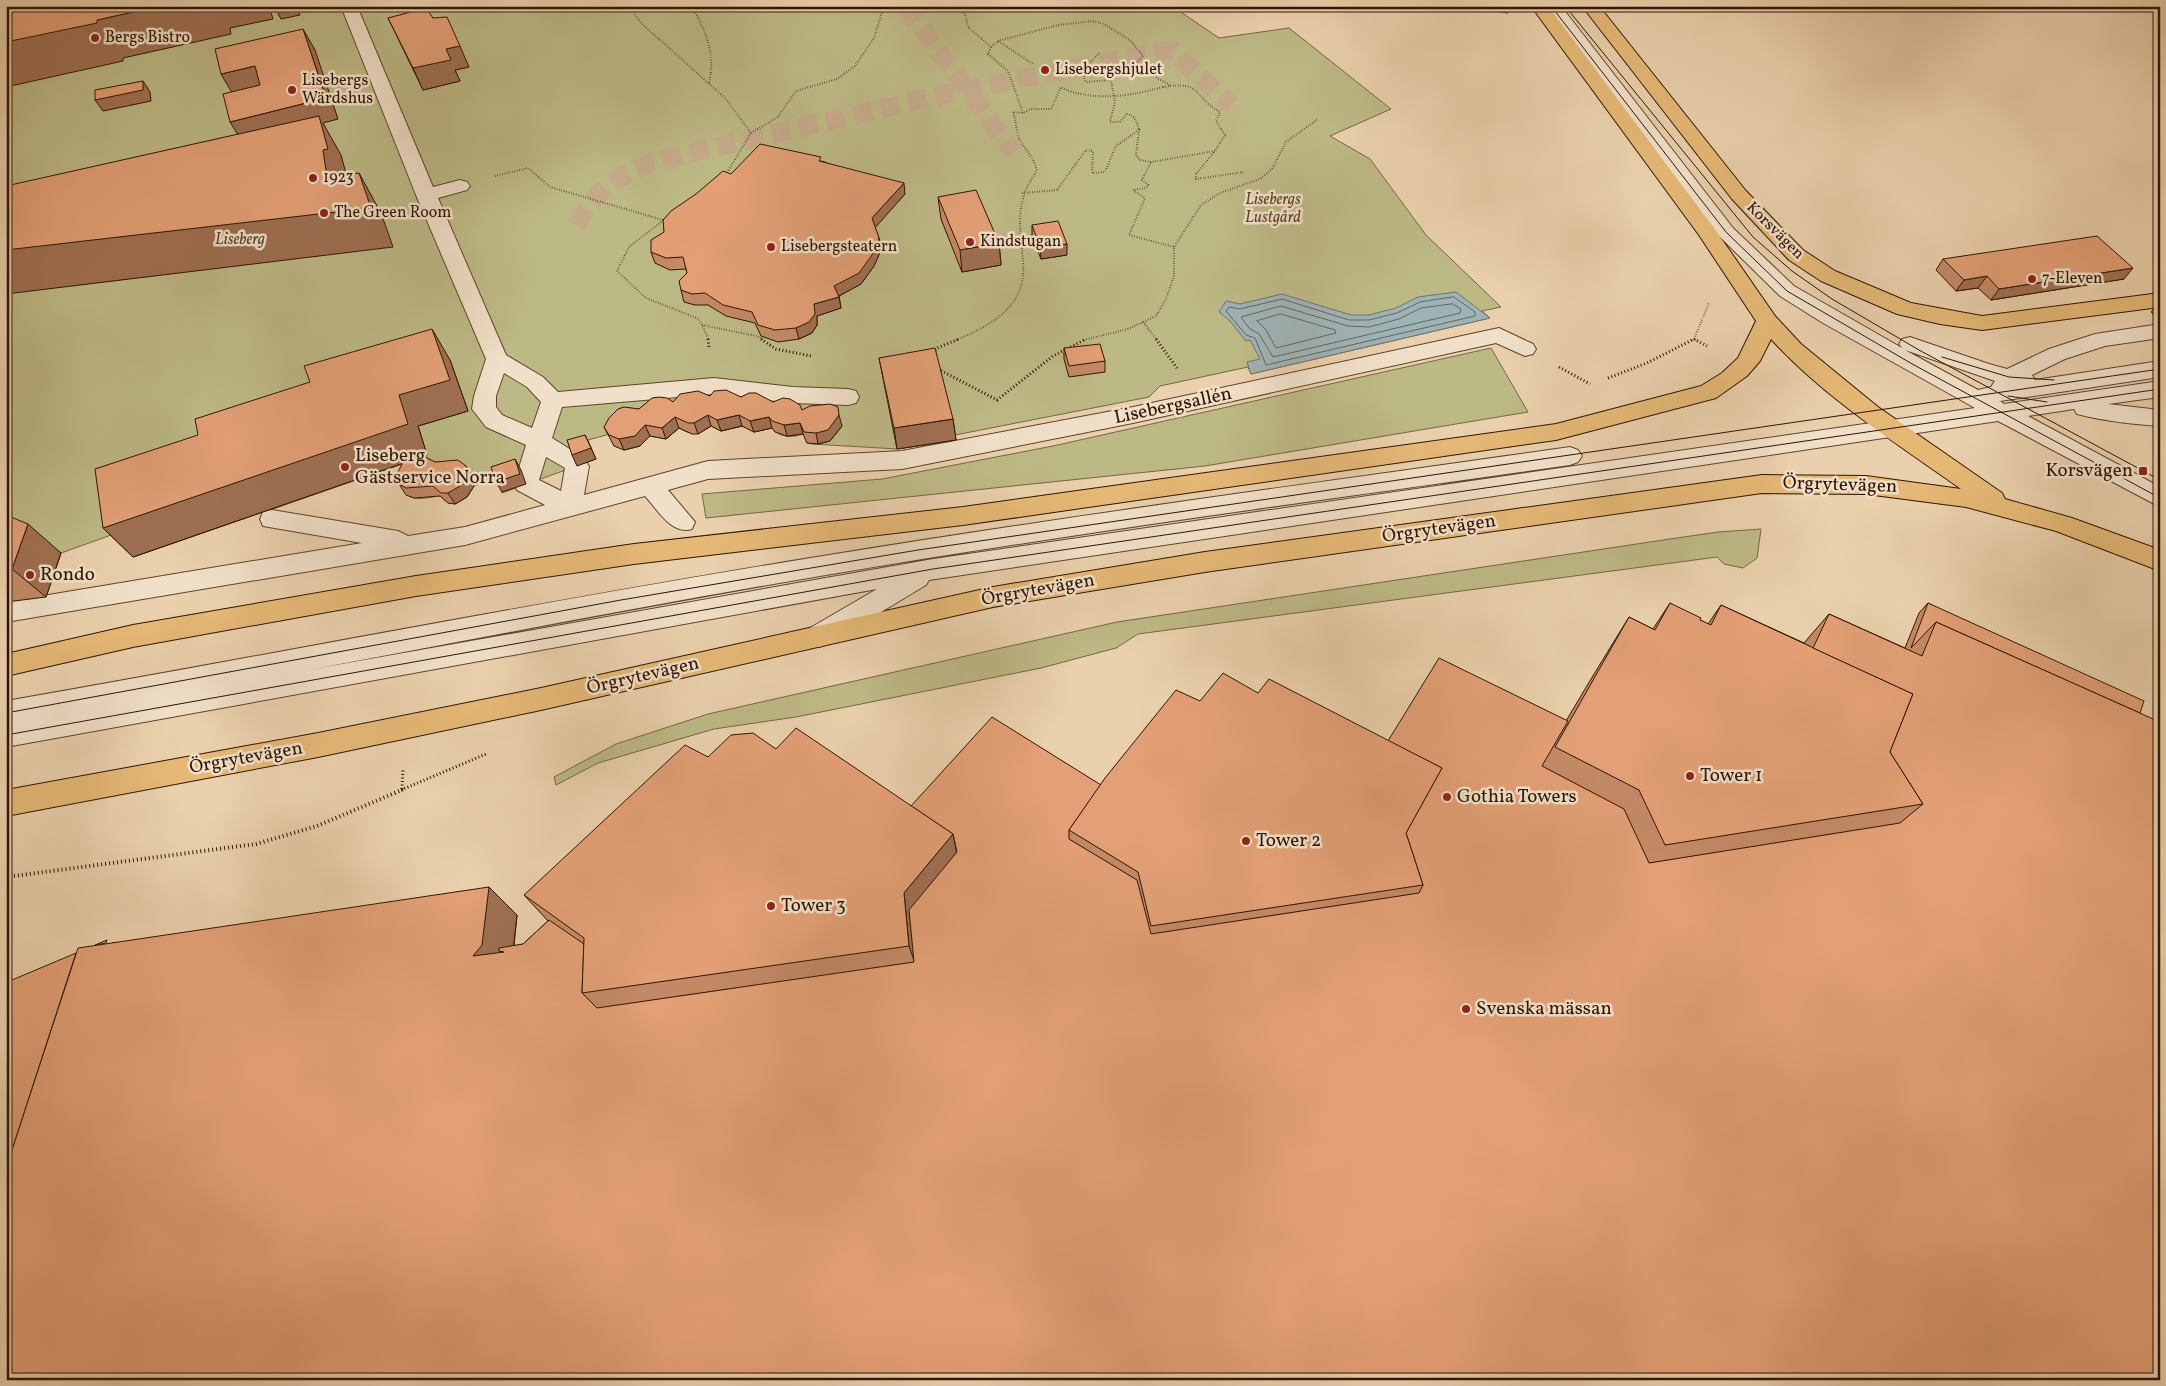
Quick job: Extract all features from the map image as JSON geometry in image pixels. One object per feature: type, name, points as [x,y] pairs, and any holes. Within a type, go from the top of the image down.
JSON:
[{"type":"main road","name":"Korsvägen","points":[[1539,6],[1590,56],[1735,228],[1767,321],[1793,349],[1870,413],[2000,505]]},
{"type":"main road","name":"Korsvägen","points":[[1590,6],[1739,195],[1735,228]]},
{"type":"main road","name":"Korsvägen","points":[[1735,228],[1796,255],[1828,276],[1905,309],[1940,317],[1982,323],[2160,300]]},
{"type":"main road","points":[[6,665],[132,636],[416,586],[634,554],[963,516],[1556,432],[1708,392],[1730,380],[1745,365],[1757,349],[1767,321]]},
{"type":"main road","name":"Örgrytevägen","points":[[6,802],[318,745],[541,700],[993,597],[1083,581],[1762,484],[1811,481],[1863,483],[1911,488],[2000,505],[2078,530],[2160,561]]},
{"type":"street","points":[[349,6],[426,195],[497,359],[535,382],[553,400],[714,386],[793,395],[848,397]]},
{"type":"street","points":[[1552,6],[1590,56],[1788,291],[1831,318],[2003,394],[2026,409],[2160,480]]},
{"type":"street","points":[[1565,6],[1590,56]]},
{"type":"street","points":[[426,195],[460,186]]},
{"type":"street","points":[[6,735],[932,569],[1893,428],[2003,394],[2057,354],[2103,339],[2160,331]]},
{"type":"street","name":"Lisebergsallén","points":[[6,612],[418,552],[465,536],[708,470],[815,465],[841,455],[902,460],[1133,415],[1499,335],[1525,349]]},
{"type":"street","points":[[1912,355],[1973,397]]},
{"type":"street","points":[[497,359],[484,409],[494,420],[539,441],[575,464],[570,507],[526,482],[539,441],[553,400]]},
{"type":"street","points":[[6,713],[412,640],[550,613],[828,565],[1089,524],[2003,394],[2160,369]]},
{"type":"street","points":[[2026,409],[2160,389]]},
{"type":"street","points":[[2003,394],[2127,416],[2160,418]]},
{"type":"street","points":[[2003,394],[2160,498]]},
{"type":"street","points":[[650,486],[683,522]]},
{"type":"street","points":[[963,516],[1089,524]]},
{"type":"street","points":[[272,519],[418,552]]},
{"type":"street","points":[[819,636],[932,569]]},
{"type":"street","points":[[6,754],[91,721]]},
{"type":"path","points":[[628,6],[641,22],[725,98],[751,133]]},
{"type":"path","points":[[692,6],[708,38],[714,68],[709,84]]},
{"type":"path","points":[[824,6],[836,6]]},
{"type":"path","points":[[724,176],[751,133],[786,110],[796,92],[815,84],[836,79],[859,62],[873,42],[884,6]]},
{"type":"path","points":[[951,6],[965,14],[968,27],[991,47]]},
{"type":"path","points":[[1023,113],[1017,99],[1017,91],[1004,66],[988,54],[991,47],[998,41],[1052,27],[1093,21],[1104,24],[1134,43],[1140,50],[1143,56],[1137,62],[1137,67],[1170,85]]},
{"type":"path","points":[[998,41],[1033,64]]},
{"type":"path","points":[[1099,53],[1090,63],[1084,79],[1086,82],[1111,80],[1114,102],[1110,122],[1120,122],[1127,114],[1137,119],[1139,130],[1136,155],[1140,160],[1151,162],[1164,158],[1215,151]]},
{"type":"path","points":[[932,356],[937,348],[998,320],[1023,286],[1024,248],[1018,218],[1022,193],[1026,182],[1037,171],[1034,158],[1018,136],[1018,126],[1013,112],[1023,113],[1031,109],[1050,109],[1061,87],[1080,96],[1088,96],[1141,94],[1170,85],[1184,84],[1196,89],[1206,104],[1220,112],[1216,121],[1225,136],[1196,174],[1196,179],[1244,172]]},
{"type":"path","points":[[935,367],[997,400],[1053,356],[1090,337],[1128,329],[1156,316],[1166,299],[1174,276],[1174,247],[1201,205],[1220,193],[1260,180],[1272,169],[1286,142],[1318,119]]},
{"type":"path","points":[[1022,193],[1058,190],[1076,161],[1086,150],[1093,151],[1092,173],[1105,172],[1110,152],[1121,139],[1139,130]]},
{"type":"path","points":[[1151,162],[1142,180],[1148,185],[1146,188],[1133,190],[1145,198],[1129,234],[1174,247]]},
{"type":"path","points":[[460,186],[528,168],[550,186],[563,192],[664,220]]},
{"type":"path","points":[[671,214],[628,247],[617,271],[646,298],[699,319],[710,343],[708,369],[714,386]]},
{"type":"path","points":[[1143,322],[1180,371]]},
{"type":"path","points":[[702,325],[757,336],[776,349],[828,360],[848,386],[848,397]]},
{"type":"path","points":[[1603,380],[1683,347],[1694,339]]},
{"type":"path","points":[[6,877],[256,844],[317,826],[488,754]]},
{"type":"green space","name":"Liseberg","points":[[6,6],[1172,6],[1219,38],[1289,28],[1391,109],[1330,136],[1370,159],[1426,235],[1501,307],[1482,311],[1490,318],[1251,374],[1248,367],[1160,386],[1149,397],[955,435],[956,440],[897,449],[812,444],[807,443],[803,434],[786,436],[779,434],[772,428],[754,432],[742,426],[721,431],[711,426],[703,431],[692,433],[679,428],[666,439],[650,436],[633,448],[614,446],[610,434],[588,440],[596,459],[502,493],[497,478],[474,486],[467,497],[455,504],[448,503],[440,496],[414,498],[406,494],[403,489],[423,457],[314,495],[427,455],[418,426],[263,480],[270,510],[133,557],[128,529],[61,553],[46,597],[6,603]]},
{"type":"green space","points":[[1491,348],[1528,412],[1205,466],[706,518],[702,494],[882,479],[1053,446]]},
{"type":"green space","points":[[1761,529],[1757,558],[1743,568],[1724,564],[1717,557],[1138,634],[1116,648],[1041,668],[796,717],[714,729],[598,763],[556,785],[554,777],[616,744],[708,714],[1117,622],[1718,532]]},
{"type":"water","points":[[1456,292],[1490,318],[1251,374],[1247,362],[1260,359],[1250,340],[1246,341],[1230,321],[1219,312],[1226,301],[1240,304],[1282,294],[1351,315],[1369,315],[1396,308],[1418,297]]},
{"type":"building","points":[[6,6],[160,6],[97,20],[97,23],[6,42]]},
{"type":"building","points":[[426,8],[433,18],[447,17],[460,46],[446,49],[451,60],[413,68],[388,18]]},
{"type":"building","points":[[303,29],[326,98],[230,122],[223,94],[260,85],[255,66],[221,74],[215,49]]},
{"type":"building","points":[[143,81],[143,90],[95,100],[95,90]]},
{"type":"building","points":[[319,116],[328,149],[323,150],[327,177],[359,173],[371,208],[6,250],[6,186]]},
{"type":"building","name":"Lisebergsteatern","points":[[760,144],[821,157],[819,161],[904,183],[872,218],[879,238],[872,255],[859,273],[834,286],[839,297],[814,304],[815,314],[809,322],[796,328],[775,330],[758,325],[752,312],[723,305],[705,293],[692,294],[681,290],[679,281],[687,273],[683,257],[666,258],[651,252],[651,240],[664,232],[663,220],[671,211],[696,194],[723,171],[731,174]]},
{"type":"building","points":[[976,190],[999,243],[960,250],[938,197]]},
{"type":"building","points":[[1058,221],[1067,244],[1040,247],[1032,225]]},
{"type":"building","points":[[2097,236],[2133,268],[1999,289],[1987,276],[1964,280],[1943,259]]},
{"type":"building","points":[[432,329],[450,380],[399,395],[408,424],[103,528],[95,469],[198,435],[195,419],[310,382],[304,366]]},
{"type":"building","points":[[1100,344],[1105,361],[1069,366],[1064,348]]},
{"type":"building","points":[[935,348],[953,419],[894,428],[879,358]]},
{"type":"building","points":[[726,390],[741,397],[749,393],[756,393],[773,402],[783,398],[790,399],[800,405],[802,410],[810,406],[830,404],[838,407],[839,415],[828,430],[816,433],[804,432],[800,423],[784,425],[772,421],[769,417],[750,421],[739,415],[717,420],[708,415],[694,423],[688,423],[675,417],[662,428],[645,425],[635,436],[619,439],[609,435],[604,427],[609,418],[618,409],[624,407],[639,409],[652,398],[667,398],[673,402],[680,394],[698,391],[710,396],[714,391]]},
{"type":"building","points":[[585,435],[591,448],[572,455],[567,440]]},
{"type":"building","points":[[423,452],[427,458],[435,462],[458,460],[466,466],[467,475],[460,486],[448,493],[441,493],[433,486],[406,488],[399,484],[395,478],[403,462]]},
{"type":"building","points":[[515,459],[520,474],[496,482],[491,467]]},
{"type":"building","points":[[6,515],[28,524],[12,569],[6,569]]},
{"type":"building","points":[[1670,603],[1711,625],[1721,605],[1913,694],[1890,752],[1923,804],[1665,845],[1639,790],[1555,747],[1629,617],[1655,630]]},
{"type":"building","points":[[1928,603],[2144,701],[2140,713],[1936,622],[1911,648]]},
{"type":"building","name":"Svenska mässan","points":[[1829,614],[1922,656],[1936,622],[2160,722],[2160,1380],[6,1380],[6,1168],[78,948],[489,887],[482,945],[473,956],[504,952],[499,951],[499,948],[523,944],[549,920],[584,944],[582,993],[597,1008],[914,962],[909,910],[957,852],[953,834],[911,806],[992,717],[1101,785],[1069,830],[1069,839],[1137,880],[1151,934],[1419,893],[1423,885],[1406,833],[1442,768],[1388,741],[1439,658],[1568,721],[1542,766],[1624,809],[1649,863],[1900,823],[1923,804],[1890,752],[1913,694],[1813,648]]},
{"type":"building","name":"Tower 2","points":[[1223,673],[1258,693],[1269,679],[1442,768],[1406,833],[1423,885],[1151,926],[1138,872],[1069,830],[1105,778],[1176,690],[1200,701]]},
{"type":"building","name":"Tower 3","points":[[796,728],[953,834],[904,893],[909,946],[582,993],[584,938],[524,895],[685,745],[708,757],[731,735],[753,733],[776,749]]},
{"type":"building","points":[[76,953],[6,1168],[6,995],[12,980]]},
{"type":"tunnel","points":[[905,6],[967,89]]},
{"type":"tunnel","points":[[967,89],[1171,50],[1232,106]]},
{"type":"tunnel","points":[[576,225],[592,201],[608,186],[652,162],[967,89]]},
{"type":"tunnel","points":[[967,89],[1014,153]]},
{"type":"tram line","points":[[1551,6],[1726,232],[1787,291],[1972,396]]},
{"type":"tram line","points":[[1565,6],[1753,237],[1792,271],[1832,299],[1919,350],[1998,393]]},
{"type":"tram line","points":[[1942,357],[2009,377],[2054,380]]},
{"type":"tram line","points":[[1998,393],[2160,369]]},
{"type":"tram line","points":[[2027,408],[2160,389]]},
{"type":"tram line","points":[[1972,396],[1998,393]]},
{"type":"tram line","points":[[1998,393],[2027,408]]},
{"type":"tram line","points":[[6,713],[621,600],[918,550],[1972,396]]},
{"type":"tram line","points":[[1972,396],[2001,412]]},
{"type":"tram line","points":[[2008,396],[2047,402]]},
{"type":"tram line","points":[[2001,412],[2027,408]]},
{"type":"tram line","points":[[2027,408],[2160,480]]},
{"type":"tram line","points":[[6,735],[933,569],[2001,412]]},
{"type":"tram line","points":[[2001,412],[2160,498]]},
{"type":"place","name":"Bergs Bistro","points":[[95,38]]},
{"type":"place","name":"Lisebergshjulet","points":[[1045,70]]},
{"type":"place","name":"Lisebergs Wärdshus","points":[[292,90]]},
{"type":"place","name":"1923","points":[[313,178]]},
{"type":"place","name":"The Green Room","points":[[324,213]]},
{"type":"place","name":"Kindstugan","points":[[970,242]]},
{"type":"place","name":"Lisebergsteatern","points":[[771,247]]},
{"type":"place","name":"7-Eleven","points":[[2032,279]]},
{"type":"place","name":"Liseberg Gästservice Norra","points":[[345,467]]},
{"type":"place","name":"Korsvägen","points":[[2143,471]]},
{"type":"place","name":"Rondo","points":[[30,575]]},
{"type":"place","name":"Tower 1","points":[[1690,776]]},
{"type":"place","name":"Gothia Towers","points":[[1447,797]]},
{"type":"place","name":"Tower 2","points":[[1246,841]]},
{"type":"place","name":"Tower 3","points":[[771,906]]},
{"type":"place","name":"Svenska mässan","points":[[1466,1009]]},
{"type":"park label","name":"Lisebergs Lustgård","points":[[1273,209]]}]
